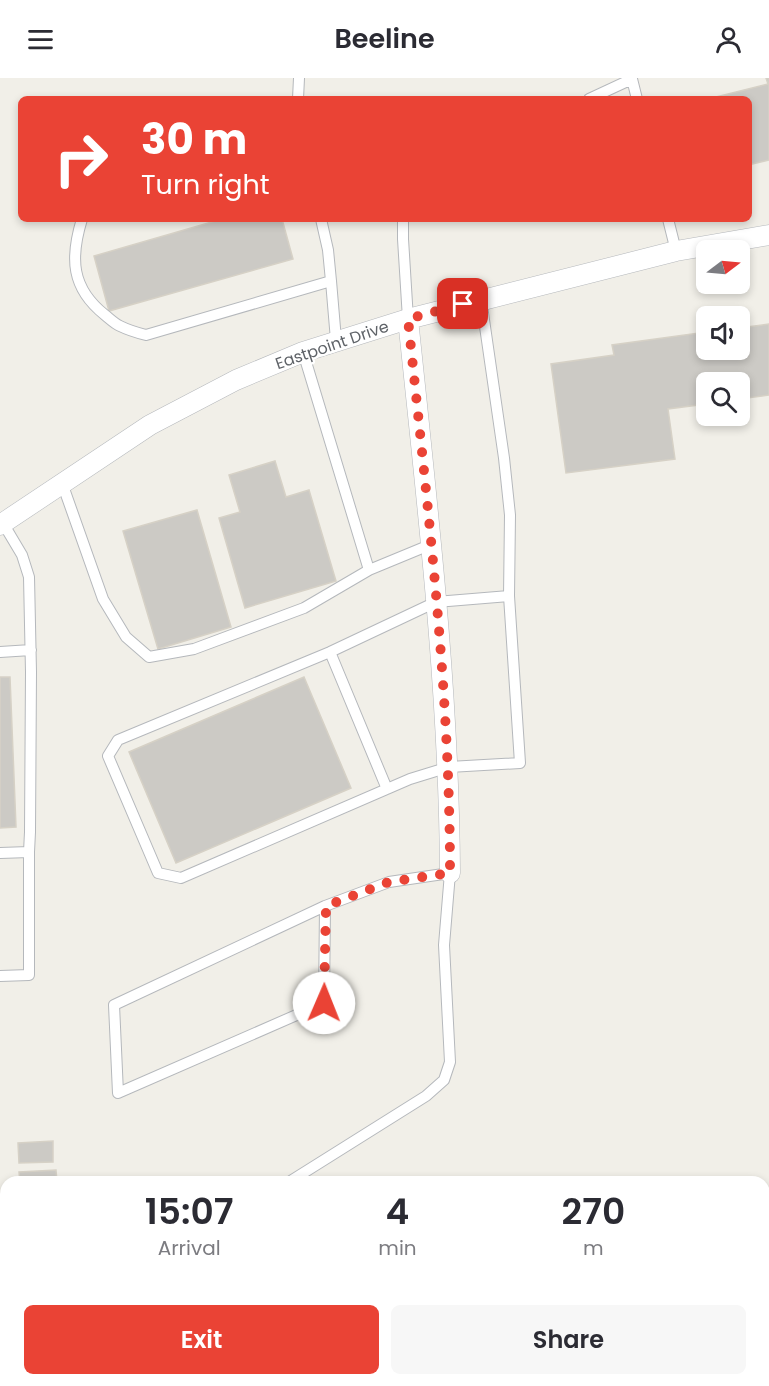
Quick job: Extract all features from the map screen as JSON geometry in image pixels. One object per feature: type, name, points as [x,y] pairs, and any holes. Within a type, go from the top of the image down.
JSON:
[{"type":"street","name":"Eastpoint Drive","points":[[2,524],[150,425],[236,380],[303,352],[336,340],[481,299],[676,251],[769,235]]},
{"type":"street","points":[[408,319],[432,544],[449,767],[450,873]]},
{"type":"lane","points":[[298,96],[299,78]]},
{"type":"lane","points":[[596,96],[633,79],[636,96]]},
{"type":"lane","points":[[81,222],[76,238],[74,260],[77,278],[85,295],[119,326],[147,336],[331,281]]},
{"type":"lane","points":[[322,222],[328,250],[336,340]]},
{"type":"lane","points":[[404,222],[408,319]]},
{"type":"lane","points":[[669,222],[676,251]]},
{"type":"lane","points":[[481,299],[510,515],[509,596],[520,763],[449,767],[410,779],[181,878],[158,873],[108,756],[118,740],[330,652],[436,602],[509,596]]},
{"type":"lane","points":[[303,352],[369,570]]},
{"type":"lane","points":[[62,483],[104,599],[126,637],[149,657],[194,650],[304,608],[369,570],[432,544]]},
{"type":"lane","points":[[0,976],[29,975],[31,672],[29,577],[22,555],[2,524]]},
{"type":"lane","points":[[0,652],[31,650]]},
{"type":"lane","points":[[330,652],[387,789]]},
{"type":"lane","points":[[0,853],[29,852]]},
{"type":"lane","points":[[299,1176],[426,1096],[444,1080],[450,1062],[444,945],[450,873],[389,882],[326,906],[114,1005],[118,1093],[324,1003],[326,906]]},
{"type":"building","points":[[766,78],[769,78],[769,160],[752,164],[752,96],[720,96],[768,84]]},
{"type":"building","points":[[212,222],[283,222],[293,259],[109,311],[94,256]]},
{"type":"building","points":[[769,324],[769,395],[750,398],[750,372],[696,372],[696,405],[668,409],[675,459],[566,473],[551,364],[614,355],[612,345],[696,333],[696,360],[750,360],[750,327]]},
{"type":"building","points":[[275,461],[286,497],[309,490],[336,581],[245,608],[219,518],[240,512],[229,475]]},
{"type":"building","points":[[197,510],[231,627],[158,649],[123,531]]},
{"type":"building","points":[[0,677],[10,677],[16,827],[0,828]]},
{"type":"building","points":[[304,677],[351,788],[176,863],[129,752]]},
{"type":"building","points":[[53,1141],[53,1162],[19,1163],[18,1143]]},
{"type":"building","points":[[56,1170],[56,1176],[19,1176],[19,1172]]},
{"type":"route","points":[[324,1003],[326,906],[389,882],[450,873],[449,767],[432,544],[408,319],[463,304]]}]
